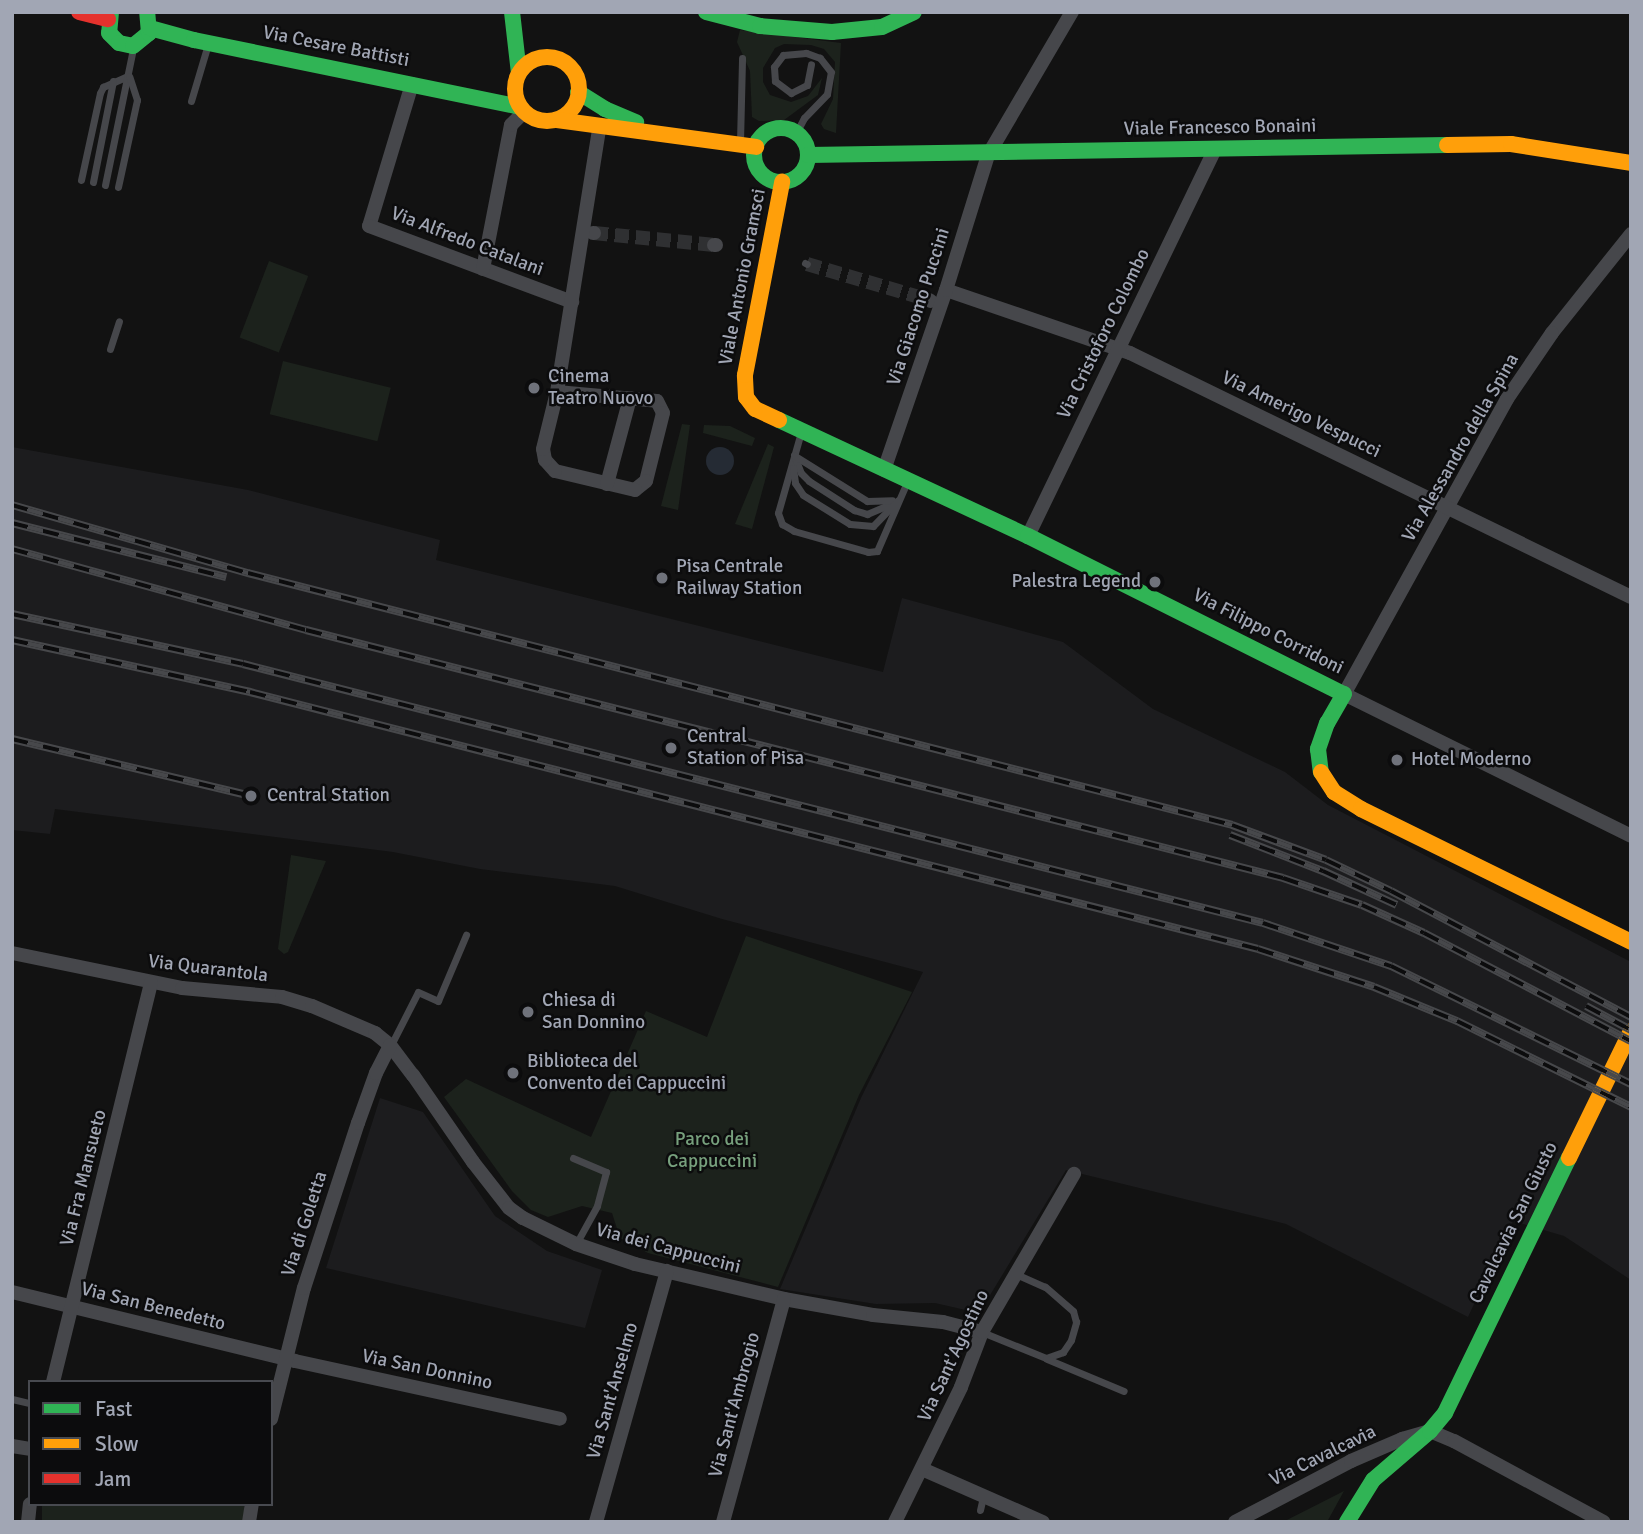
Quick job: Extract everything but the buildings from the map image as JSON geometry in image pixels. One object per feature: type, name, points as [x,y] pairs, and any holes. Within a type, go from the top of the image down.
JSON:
[{"type":"street","points":[[79,12],[110,15],[113,39],[133,46],[145,39],[149,20]]},
{"type":"street","points":[[706,12],[760,26],[832,32],[882,27],[914,12]]},
{"type":"street","name":"Via Giacomo Puccini","points":[[884,470],[946,290],[988,155],[1072,12]]},
{"type":"street","points":[[512,16],[551,58]]},
{"type":"street","points":[[483,269],[511,125],[522,109],[512,16]]},
{"type":"street","name":"Via Cesare Battisti","points":[[149,20],[208,43],[522,109]]},
{"type":"street","points":[[517,79],[533,60],[551,58],[561,61],[575,74],[578,92],[572,109],[557,120]]},
{"type":"street","name":"Via Cesare Battisti","points":[[473,97],[517,79]]},
{"type":"street","name":"Via Alfredo Catalani","points":[[412,84],[369,226],[572,302]]},
{"type":"street","points":[[578,92],[617,115],[668,133]]},
{"type":"street","points":[[522,109],[539,120],[668,133],[748,145],[774,130],[796,133],[806,144],[808,155],[803,170],[797,176],[782,182],[770,180],[760,172],[748,145]]},
{"type":"street","points":[[557,392],[657,401],[663,413],[646,481],[635,490],[562,473],[548,466],[542,449],[557,392],[600,125]]},
{"type":"street","name":"Viale Francesco Bonaini","points":[[808,155],[988,155],[1528,144],[1631,163]]},
{"type":"street","name":"Via Cristoforo Colombo","points":[[1028,536],[1215,149]]},
{"type":"street","name":"Viale Antonio Gramsci","points":[[782,182],[744,386],[746,397],[755,409],[884,470]]},
{"type":"street","name":"Via Alessandro della Spina","points":[[1344,694],[1446,507],[1515,388],[1552,333],[1631,234]]},
{"type":"street","name":"Via Amerigo Vespucci","points":[[946,290],[1118,349],[1631,597]]},
{"type":"street","points":[[607,484],[630,398]]},
{"type":"street","name":"Via Filippo Corridoni","points":[[884,470],[1028,536],[1631,836]]},
{"type":"street","points":[[1344,694],[1326,723],[1318,749],[1322,775],[1334,792],[1362,809],[1631,942]]},
{"type":"street","name":"Via Quarantola","points":[[12,953],[151,983],[264,994],[299,1002],[375,1033],[390,1045]]},
{"type":"street","name":"Via Fra Mansueto","points":[[53,1380],[151,983]]},
{"type":"street","name":"Cavalcavia San Giusto","points":[[1347,1522],[1373,1480],[1430,1431],[1458,1389],[1631,1031]]},
{"type":"street","name":"Via dei Cappuccini","points":[[390,1045],[505,1203],[523,1218],[576,1244],[615,1258],[784,1299],[873,1315],[955,1324],[982,1332]]},
{"type":"street","name":"Via di Goletta","points":[[273,1411],[304,1288],[358,1123],[390,1045]]},
{"type":"street","name":"Via Sant'Agostino","points":[[895,1522],[922,1469],[982,1332],[1074,1174]]},
{"type":"street","name":"Via Sant'Anselmo","points":[[596,1522],[667,1271]]},
{"type":"street","name":"Via San Benedetto","points":[[12,1292],[286,1359]]},
{"type":"street","name":"Via Sant'Ambrogio","points":[[723,1522],[784,1299]]},
{"type":"street","name":"Via San Donnino","points":[[286,1359],[560,1419]]},
{"type":"street","points":[[1430,1431],[1441,1434],[1604,1522]]},
{"type":"street","name":"Via Cavalcavia","points":[[1235,1522],[1351,1461],[1430,1431]]},
{"type":"street","points":[[922,1469],[982,1504],[1043,1522]]},
{"type":"lane","points":[[191,101],[208,43]]},
{"type":"lane","points":[[105,185],[133,46]]},
{"type":"lane","points":[[796,133],[804,118],[827,94],[831,72],[820,58],[806,53],[783,55],[774,67],[775,81],[791,93],[807,85],[811,64]]},
{"type":"lane","points":[[742,58],[748,145]]},
{"type":"lane","points":[[81,180],[100,93],[113,81],[128,76]]},
{"type":"lane","points":[[118,187],[137,100],[128,76]]},
{"type":"lane","points":[[93,182],[113,81]]},
{"type":"lane","points":[[110,349],[119,321]]},
{"type":"lane","points":[[801,431],[778,513],[782,524],[794,531],[868,552],[877,551],[908,481]]},
{"type":"lane","points":[[794,456],[867,501],[881,503],[900,498]]},
{"type":"lane","points":[[794,456],[801,473],[809,481],[854,510],[867,514],[900,498]]},
{"type":"lane","points":[[794,456],[795,484],[803,495],[850,524],[873,526],[900,498]]},
{"type":"lane","points":[[390,1045],[418,992],[438,1001],[466,935]]},
{"type":"lane","points":[[573,1158],[606,1172],[597,1206],[576,1244]]},
{"type":"lane","points":[[1015,1273],[1045,1287],[1063,1301],[1075,1317],[1075,1328],[1066,1347],[1055,1357],[1046,1359]]},
{"type":"lane","points":[[982,1332],[1124,1391]]},
{"type":"shaded area","points":[[12,447],[248,490],[440,540],[436,560],[883,672],[902,598],[1063,642],[1153,709],[1285,772],[1328,805],[1631,962],[1631,1280],[1564,1236],[1513,1221],[1468,1317],[1286,1224],[1066,1170],[981,1310],[970,1311],[935,1303],[876,1304],[780,1289],[861,1098],[923,972],[722,919],[615,886],[480,869],[393,852],[55,809],[50,834],[12,830]]},
{"type":"shaded area","points":[[720,447],[730,451],[734,461],[730,471],[720,475],[710,471],[706,461],[710,451]]},
{"type":"shaded area","points":[[380,1098],[423,1112],[495,1216],[547,1251],[602,1270],[585,1328],[326,1268]]},
{"type":"green space","points":[[740,30],[841,43],[836,133],[824,129],[821,124],[833,99],[835,62],[824,49],[811,45],[784,44],[775,48],[763,68],[763,82],[770,95],[791,102],[808,96],[822,78],[818,95],[784,120],[759,121],[752,117],[750,71],[737,42]]},
{"type":"green space","points":[[269,261],[308,276],[279,353],[240,338]]},
{"type":"green space","points":[[283,361],[391,388],[377,441],[270,414]]},
{"type":"green space","points":[[682,424],[690,425],[678,510],[661,506]]},
{"type":"green space","points":[[704,425],[730,426],[755,438],[752,446],[703,433]]},
{"type":"green space","points":[[768,444],[774,447],[752,529],[735,524]]},
{"type":"green space","points":[[291,855],[326,861],[288,952],[284,954],[278,949]]},
{"type":"green space","name":"Parco dei Cappuccini","points":[[746,936],[912,992],[859,1095],[778,1287],[648,1253],[620,1238],[612,1213],[582,1206],[548,1217],[531,1210],[512,1191],[444,1097],[466,1079],[591,1137],[646,1011],[707,1037]]},
{"type":"green space","points":[[1344,1491],[1327,1522],[1283,1522]]},
{"type":"green space","points":[[42,1506],[244,1506],[244,1522],[42,1522]]},
{"type":"tunnel","points":[[594,233],[714,245]]},
{"type":"tunnel","points":[[807,264],[929,300]]},
{"type":"railway","points":[[12,505],[248,573],[1232,825],[1326,860],[1391,891],[1631,1017]]},
{"type":"railway","points":[[12,523],[226,577]]},
{"type":"railway","points":[[12,549],[306,630],[1283,878],[1362,905],[1424,933],[1631,1041]]},
{"type":"railway","points":[[12,614],[243,664],[1263,923],[1391,966],[1631,1084]]},
{"type":"railway","points":[[12,640],[250,692],[1258,949],[1374,987],[1457,1021],[1631,1107]]},
{"type":"railway","points":[[12,739],[251,796]]},
{"type":"railway","points":[[1230,835],[1323,871],[1397,905]]},
{"type":"railway","points":[[1586,1006],[1631,1030]]},
{"type":"traffic: fast","points":[[111,12],[109,33],[119,43],[133,46],[149,33],[147,12]]},
{"type":"traffic: fast","points":[[512,12],[519,73]]},
{"type":"traffic: fast","points":[[706,12],[760,26],[832,32],[882,27],[914,12]]},
{"type":"traffic: fast","points":[[150,28],[194,40],[520,107]]},
{"type":"traffic: fast","points":[[578,92],[605,109],[636,122]]},
{"type":"traffic: fast","points":[[781,128],[800,136],[808,155],[800,174],[781,182],[762,174],[754,155],[762,136],[781,128]]},
{"type":"traffic: fast","points":[[808,155],[1447,145]]},
{"type":"traffic: fast","points":[[779,420],[1028,536],[1344,694],[1327,723],[1318,749],[1321,772]]},
{"type":"traffic: fast","points":[[1347,1522],[1373,1480],[1430,1431],[1445,1413],[1569,1158]]},
{"type":"traffic: slow","points":[[547,57],[565,63],[573,71],[579,89],[573,107],[565,115],[547,121],[529,115],[521,107],[515,89],[521,71],[529,63],[547,57]]},
{"type":"traffic: slow","points":[[557,120],[756,147]]},
{"type":"traffic: slow","points":[[1447,145],[1511,144],[1631,163]]},
{"type":"traffic: slow","points":[[779,420],[755,409],[746,397],[745,375],[782,182]]},
{"type":"traffic: slow","points":[[1321,772],[1334,792],[1361,809],[1631,942]]},
{"type":"traffic: slow","points":[[1569,1158],[1631,1031]]},
{"type":"traffic: jam","points":[[79,12],[108,19]]},
{"type":"place","name":"Cinema Teatro Nuovo","points":[[534,388]]},
{"type":"place","name":"Pisa Centrale Railway Station","points":[[662,578]]},
{"type":"place","name":"Palestra Legend","points":[[1155,582]]},
{"type":"place","name":"Central Station of Pisa","points":[[671,748]]},
{"type":"place","name":"Hotel Moderno","points":[[1397,760]]},
{"type":"place","name":"Central Station","points":[[251,796]]},
{"type":"place","name":"Chiesa di San Donnino","points":[[528,1012]]},
{"type":"place","name":"Biblioteca del Convento dei Cappuccini","points":[[513,1073]]}]
